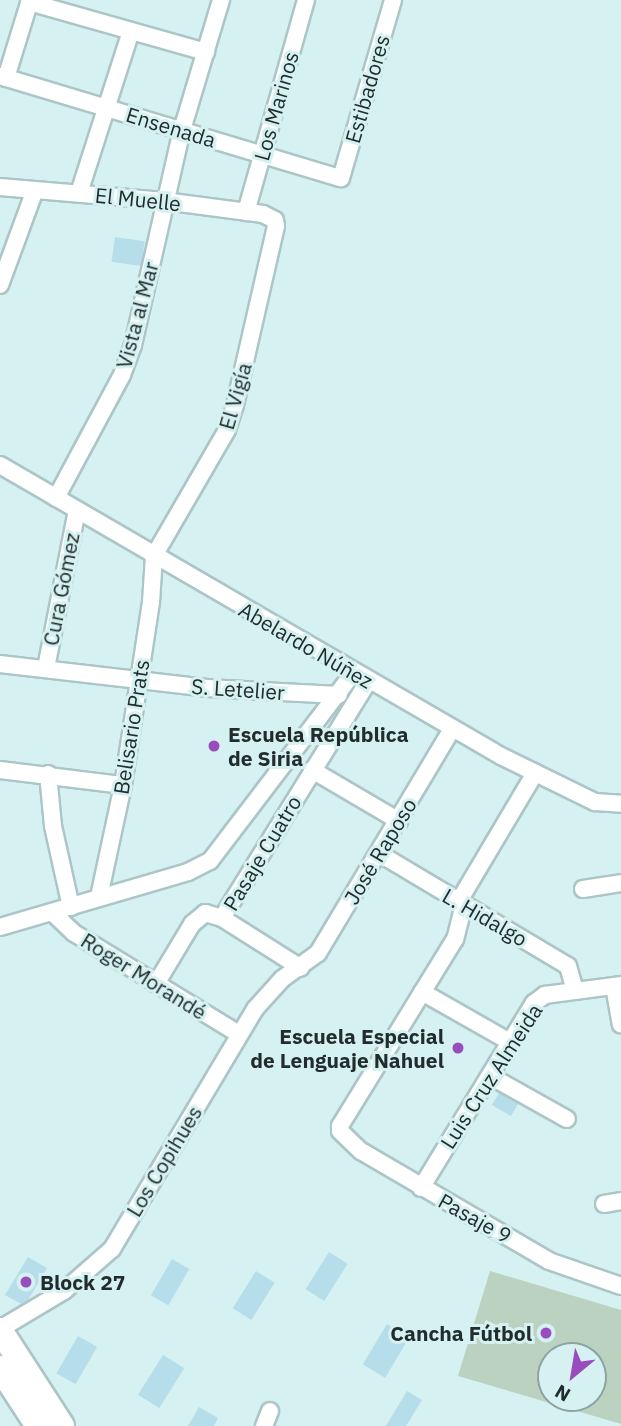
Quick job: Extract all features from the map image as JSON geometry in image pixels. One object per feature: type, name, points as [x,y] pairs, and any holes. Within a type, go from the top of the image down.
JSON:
[{"type":"main road","points":[[0,1329],[62,1426]]},
{"type":"main road","points":[[0,1368],[38,1426]]},
{"type":"street","name":"Vista al Mar","points":[[56,498],[122,375],[134,345],[164,201],[221,0]]},
{"type":"street","name":"Los Marinos","points":[[246,212],[306,0]]},
{"type":"street","name":"Estibadores","points":[[341,178],[393,0]]},
{"type":"street","points":[[3,77],[30,1],[206,52]]},
{"type":"street","points":[[79,193],[131,31]]},
{"type":"street","name":"Ensenada","points":[[3,77],[341,178]]},
{"type":"street","name":"El Muelle","points":[[0,187],[164,201],[263,214],[275,220]]},
{"type":"street","points":[[0,285],[35,190]]},
{"type":"street","name":"El Vigía","points":[[154,556],[227,430],[238,392],[275,220]]},
{"type":"street","name":"Abelardo Núñez","points":[[0,465],[452,729],[595,802],[621,804]]},
{"type":"street","name":"Cura Gómez","points":[[46,668],[77,510]]},
{"type":"street","name":"Belisario Prats","points":[[99,897],[123,785],[151,602],[154,556]]},
{"type":"street","name":"S. Letelier","points":[[0,664],[207,688],[339,695]]},
{"type":"street","points":[[0,927],[188,872],[210,861],[354,673]]},
{"type":"street","name":"Pasaje Cuatro","points":[[156,984],[199,915],[217,915],[368,682]]},
{"type":"street","name":"José Raposo","points":[[301,968],[318,953],[380,855],[452,729]]},
{"type":"street","points":[[0,770],[123,785]]},
{"type":"street","points":[[312,771],[399,821]]},
{"type":"street","points":[[510,1042],[422,992],[455,939],[461,903],[534,773]]},
{"type":"street","points":[[48,775],[53,826],[71,906]]},
{"type":"street","name":"L. Hidalgo","points":[[380,855],[568,966],[575,991]]},
{"type":"street","points":[[583,889],[621,883]]},
{"type":"street","name":"Roger Morandé","points":[[52,912],[64,926],[239,1034]]},
{"type":"street","points":[[217,915],[301,968]]},
{"type":"street","name":"Los Copihues","points":[[0,1329],[64,1291],[112,1249],[239,1034],[268,992],[282,979],[301,968]]},
{"type":"street","points":[[618,985],[621,1024]]},
{"type":"street","name":"Luis Cruz Almeida","points":[[421,1188],[534,1003],[545,995],[618,985]]},
{"type":"street","name":"Pasaje 9","points":[[422,992],[340,1126],[340,1131],[361,1151],[549,1261],[621,1286]]},
{"type":"street","points":[[490,1076],[567,1119]]},
{"type":"street","points":[[604,1204],[621,1201]]},
{"type":"green space","name":"Cancha Fútbol","points":[[490,1271],[621,1310],[621,1424],[580,1412],[607,1412],[607,1342],[537,1342],[537,1399],[458,1376]]},
{"type":"building","points":[[115,237],[145,241],[141,266],[112,262]]},
{"type":"building","points":[[499,1093],[518,1104],[511,1116],[492,1105]]},
{"type":"building","points":[[329,1252],[348,1264],[324,1301],[306,1289]]},
{"type":"building","name":"Block 27","points":[[28,1257],[47,1268],[28,1300],[21,1304],[5,1295]]},
{"type":"building","points":[[172,1259],[189,1269],[168,1305],[151,1295]]},
{"type":"building","points":[[256,1271],[275,1283],[251,1320],[233,1308]]},
{"type":"building","points":[[387,1324],[409,1337],[385,1378],[363,1364]]},
{"type":"building","points":[[78,1336],[97,1347],[76,1384],[56,1373]]},
{"type":"building","points":[[163,1355],[184,1368],[159,1408],[138,1395]]},
{"type":"building","points":[[407,1391],[422,1400],[406,1426],[386,1426]]},
{"type":"building","points":[[199,1407],[218,1418],[214,1426],[188,1426]]},
{"type":"place","name":"Escuela República de Siria","points":[[214,746]]},
{"type":"place","name":"Escuela Especial de Lenguaje Nahuel","points":[[458,1048]]},
{"type":"place","name":"Block 27","points":[[26,1282]]},
{"type":"place","name":"Cancha Fútbol","points":[[546,1333]]}]
